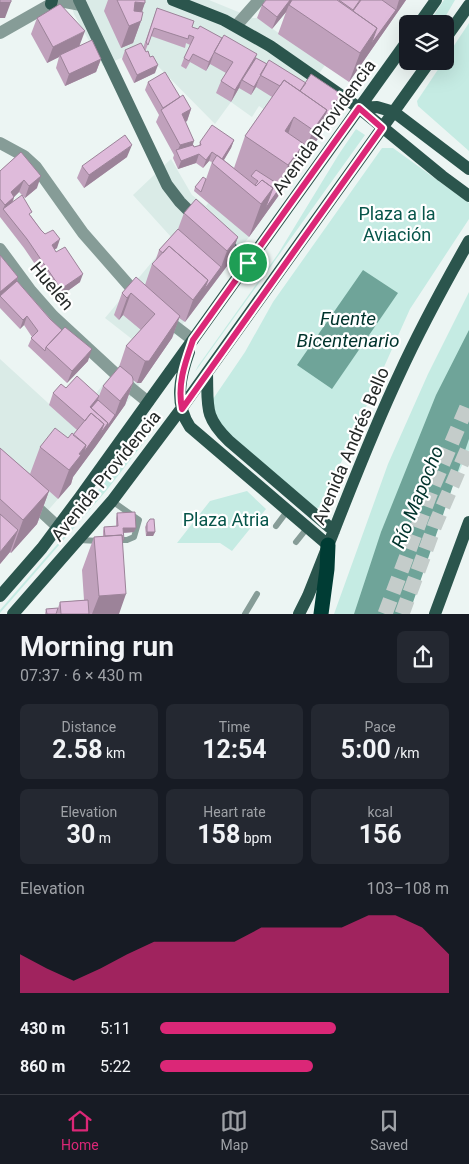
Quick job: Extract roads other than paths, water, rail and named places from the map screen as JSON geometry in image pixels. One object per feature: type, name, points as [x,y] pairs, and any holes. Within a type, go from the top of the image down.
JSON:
[{"type":"highway","points":[[321,614],[331,538]]},
{"type":"main road","points":[[173,0],[236,26],[270,46],[359,108],[469,196]]},
{"type":"main road","points":[[425,15],[436,0]]},
{"type":"main road","points":[[454,26],[469,5]]},
{"type":"main road","name":"Avenida Providencia","points":[[0,596],[58,527],[399,52]]},
{"type":"main road","name":"Avenida Providencia","points":[[13,614],[112,501],[182,409],[424,70]]},
{"type":"main road","points":[[359,108],[377,107],[394,112],[469,169]]},
{"type":"main road","name":"Avenida Andrés Bello","points":[[299,614],[399,376],[426,318],[469,241]]},
{"type":"main road","points":[[193,340],[181,379],[180,393],[186,421],[194,431],[308,527],[331,538]]},
{"type":"main road","points":[[207,374],[208,407],[214,425],[228,441],[331,538]]},
{"type":"main road","points":[[436,614],[469,522]]},
{"type":"street","points":[[236,26],[259,0]]},
{"type":"street","points":[[0,33],[52,2],[80,2],[167,185],[189,212],[248,263]]},
{"type":"street","points":[[2,148],[24,156],[36,167],[83,233],[139,296],[193,340]]},
{"type":"street","name":"Huelén","points":[[0,249],[31,291],[53,316],[148,402]]},
{"type":"street","points":[[20,492],[58,527]]},
{"type":"lane","points":[[78,540],[127,540],[134,537],[139,520],[112,501]]},
{"type":"lane","points":[[276,526],[288,510]]},
{"type":"lane","points":[[296,542],[308,527]]},
{"type":"lane","points":[[245,614],[257,594]]},
{"type":"water","name":"Fuente Bicentenario","points":[[363,270],[398,293],[332,389],[297,365]]},
{"type":"water","name":"Río Mapocho","points":[[469,330],[469,439],[409,614],[354,614],[381,532],[436,395]]},
{"type":"tunnel","points":[[385,614],[432,489],[469,402]]},
{"type":"tunnel","points":[[402,614],[435,525],[469,446]]},
{"type":"park label","name":"Plaza a la Aviación","points":[[397,224]]},
{"type":"park label","name":"Plaza Atria","points":[[226,520]]}]
